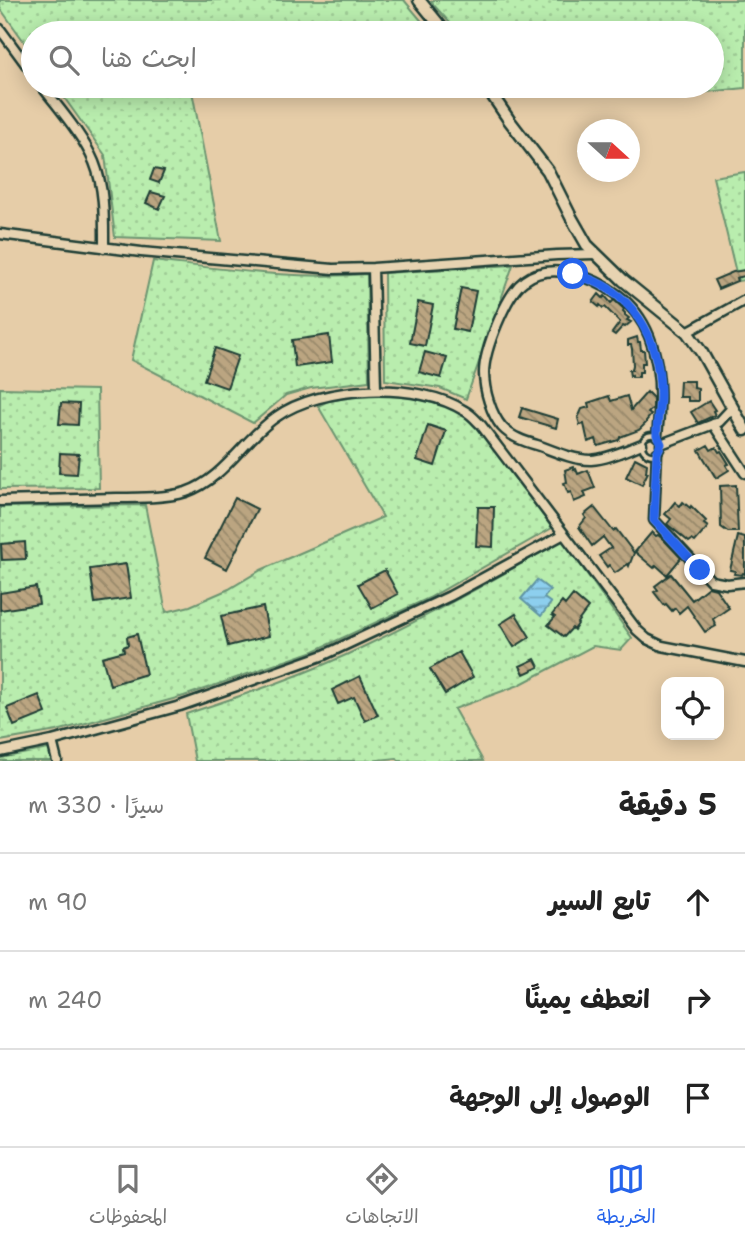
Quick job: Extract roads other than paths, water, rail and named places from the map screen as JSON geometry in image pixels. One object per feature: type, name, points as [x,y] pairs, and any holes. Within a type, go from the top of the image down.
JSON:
[{"type":"street","points":[[419,0],[436,21]]},
{"type":"street","points":[[0,29],[21,58]]},
{"type":"street","points":[[51,98],[94,162],[102,189],[104,248]]},
{"type":"street","points":[[493,98],[548,170],[587,245],[623,280],[687,332],[702,353],[745,430]]},
{"type":"street","points":[[0,234],[104,248],[349,269],[595,254]]},
{"type":"street","points":[[373,268],[376,389]]},
{"type":"street","points":[[642,444],[606,457],[584,460],[514,436],[503,428],[491,406],[485,387],[484,371],[499,319],[522,282],[543,273],[558,272],[583,276],[599,283],[627,302],[637,313],[655,353],[660,395],[654,520],[711,581],[727,584],[745,582]]},
{"type":"street","points":[[687,332],[745,300]]},
{"type":"street","points":[[0,501],[152,497],[186,492],[225,466],[275,417],[294,406],[315,399],[376,389],[421,395],[448,402],[465,411],[481,425],[637,630],[647,639],[662,646],[745,662]]},
{"type":"street","points":[[658,445],[719,422],[732,408]]},
{"type":"street","points":[[713,424],[745,473]]},
{"type":"street","points":[[0,752],[52,741],[180,706],[324,655],[450,596],[564,534]]},
{"type":"street","points":[[52,741],[57,761]]},
{"type":"lane","points":[[647,436],[658,445],[651,455],[645,452],[642,444],[647,436]]},
{"type":"water","points":[[537,580],[550,590],[544,598],[551,603],[541,616],[521,599]]}]
